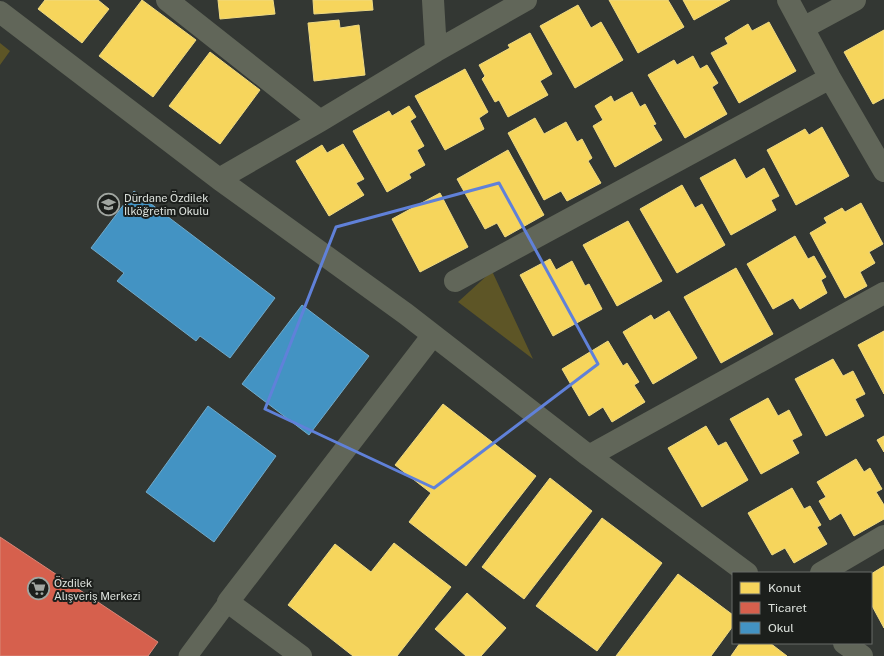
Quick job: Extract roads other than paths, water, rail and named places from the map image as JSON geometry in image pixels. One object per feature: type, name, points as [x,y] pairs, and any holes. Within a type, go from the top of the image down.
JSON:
[{"type":"street","points":[[167,0],[320,121]]},
{"type":"street","points":[[433,0],[436,51]]},
{"type":"street","points":[[219,179],[320,121],[436,51],[526,0]]},
{"type":"street","points":[[788,0],[830,78],[884,172]]},
{"type":"street","points":[[803,28],[855,0]]},
{"type":"street","points":[[0,12],[219,179],[433,335],[589,456],[746,572]]},
{"type":"street","points":[[455,281],[830,78]]},
{"type":"street","points":[[589,456],[884,293]]},
{"type":"street","points":[[301,656],[228,602],[433,335]]},
{"type":"street","points":[[823,572],[884,536]]},
{"type":"street","points":[[845,644],[862,656]]},
{"type":"lane","points":[[188,656],[228,602]]},
{"type":"place","name":"Dürdane Özdilek İlköğretim Okulu","points":[[108,204]]},
{"type":"place","name":"Özdilek Alışveriş Merkezi","points":[[39,589]]}]
